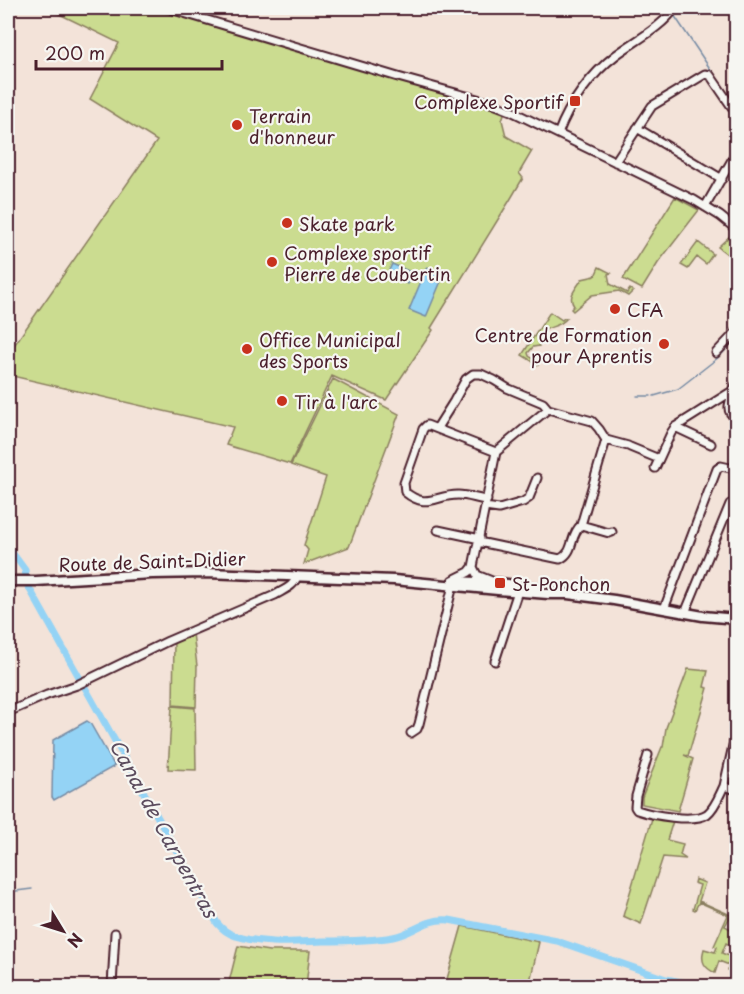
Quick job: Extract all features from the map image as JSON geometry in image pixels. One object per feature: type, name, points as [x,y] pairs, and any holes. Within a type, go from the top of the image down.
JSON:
[{"type":"main road","name":"Route de Saint-Didier","points":[[8,581],[180,573],[454,584]]},
{"type":"main road","points":[[454,584],[472,573],[519,589],[614,600],[685,613],[736,619]]},
{"type":"main road","points":[[454,584],[486,589],[519,589]]},
{"type":"street","points":[[167,8],[488,102],[511,111],[705,207],[736,229]]},
{"type":"street","points":[[558,134],[567,112],[598,72],[615,56],[664,21],[675,8]]},
{"type":"street","points":[[615,162],[652,106],[705,74],[710,75],[736,113]]},
{"type":"street","points":[[637,128],[722,178]]},
{"type":"street","points":[[705,207],[736,153]]},
{"type":"street","points":[[716,353],[736,332]]},
{"type":"street","points":[[437,428],[466,379],[473,374],[481,374],[543,403],[548,409],[592,421],[606,440],[659,459]]},
{"type":"street","points":[[735,387],[729,402],[729,411],[736,418]]},
{"type":"street","points":[[655,468],[675,427],[735,387]]},
{"type":"street","points":[[486,589],[478,586],[472,573],[496,452],[548,409]]},
{"type":"street","points":[[496,452],[427,424],[423,429],[404,483],[405,492],[421,502],[461,495],[499,510],[524,502],[529,498],[537,478]]},
{"type":"street","points":[[675,427],[711,444]]},
{"type":"street","points":[[438,530],[560,559],[566,556],[575,531],[581,525],[606,440]]},
{"type":"street","points":[[664,609],[717,469],[721,466],[730,468]]},
{"type":"street","points":[[685,613],[730,504]]},
{"type":"street","points":[[581,525],[612,532]]},
{"type":"street","points":[[8,712],[77,685],[168,641],[275,595],[292,585],[297,576]]},
{"type":"street","points":[[411,733],[417,729],[419,724],[454,584]]},
{"type":"street","points":[[495,661],[519,589]]},
{"type":"street","points":[[648,754],[634,807],[637,810],[676,817],[701,816],[708,813],[714,806],[724,786],[736,732]]},
{"type":"street","points":[[724,786],[736,790]]},
{"type":"street","points":[[112,987],[115,933]]},
{"type":"green space","name":"Complexe sportif Pierre de Coubertin","points":[[47,8],[155,8],[505,111],[502,120],[506,136],[532,151],[519,173],[523,178],[431,328],[433,330],[386,400],[332,376],[290,464],[226,445],[233,427],[8,375],[8,354],[157,141],[90,99],[119,43]]},
{"type":"green space","points":[[675,197],[699,210],[658,263],[642,289],[623,279]]},
{"type":"green space","points":[[732,234],[736,239],[736,261],[718,247]]},
{"type":"green space","points":[[698,242],[713,254],[706,264],[697,257],[688,269],[681,265]]},
{"type":"green space","points":[[599,267],[611,273],[608,274],[610,284],[627,293],[630,289],[633,291],[628,296],[619,291],[592,295],[573,311],[571,309],[574,306],[571,299],[575,289],[582,279],[595,276]]},
{"type":"green space","points":[[550,312],[562,320],[567,318],[558,325],[545,330],[540,338],[539,346],[533,347],[528,353],[538,362],[538,365],[522,355]]},
{"type":"green space","points":[[333,379],[399,414],[349,547],[304,564],[308,550],[304,545],[326,477],[291,465]]},
{"type":"green space","points":[[193,633],[197,666],[196,707],[173,705],[174,640]]},
{"type":"green space","points":[[688,669],[708,671],[704,687],[708,688],[688,756],[684,755],[693,759],[678,811],[642,804],[642,797],[663,747],[666,728]]},
{"type":"green space","points":[[172,706],[195,708],[196,770],[168,769]]},
{"type":"green space","points":[[653,815],[672,818],[667,840],[683,844],[680,855],[686,859],[663,857],[641,924],[623,916]]},
{"type":"green space","points":[[695,879],[705,883],[699,901],[731,915],[725,926],[736,932],[736,944],[732,946],[726,943],[722,953],[731,957],[734,953],[736,954],[734,971],[728,970],[729,965],[719,961],[715,973],[704,964],[704,949],[715,952],[717,947],[714,946],[728,915],[699,902],[695,910],[693,909],[700,885],[694,883]]},
{"type":"green space","points":[[462,926],[539,942],[529,986],[445,986]]},
{"type":"green space","points":[[238,946],[269,951],[310,951],[306,986],[228,986]]},
{"type":"water","points":[[392,264],[413,273],[408,284],[387,275]]},
{"type":"water","points":[[427,267],[444,274],[426,317],[409,310]]},
{"type":"water","points":[[87,721],[114,765],[54,800],[52,797],[53,740]]},
{"type":"waterway","points":[[674,15],[713,73]]},
{"type":"waterway","points":[[721,355],[736,339]]},
{"type":"waterway","points":[[654,396],[678,389],[719,357]]},
{"type":"waterway","points":[[637,396],[651,396]]},
{"type":"waterway","name":"Canal de Carpentras","points":[[8,547],[25,570],[27,584],[217,923],[228,933],[268,942],[367,940],[393,937],[426,923],[449,920],[557,941],[666,979],[702,986]]},
{"type":"waterway","points":[[114,765],[125,759]]},
{"type":"waterway","points":[[8,892],[32,889]]},
{"type":"place","name":"Complexe Sportif","points":[[575,101]]},
{"type":"place","name":"Terrain d'honneur","points":[[237,125]]},
{"type":"place","name":"Skate park","points":[[287,223]]},
{"type":"place","name":"Complexe sportif Pierre de Coubertin","points":[[272,262]]},
{"type":"place","name":"CFA","points":[[615,309]]},
{"type":"place","name":"Centre de Formation pour Aprentis","points":[[664,344]]},
{"type":"place","name":"Office Municipal des Sports","points":[[247,349]]},
{"type":"place","name":"Tir à l'arc","points":[[282,401]]},
{"type":"place","name":"St-Ponchon","points":[[500,583]]}]
